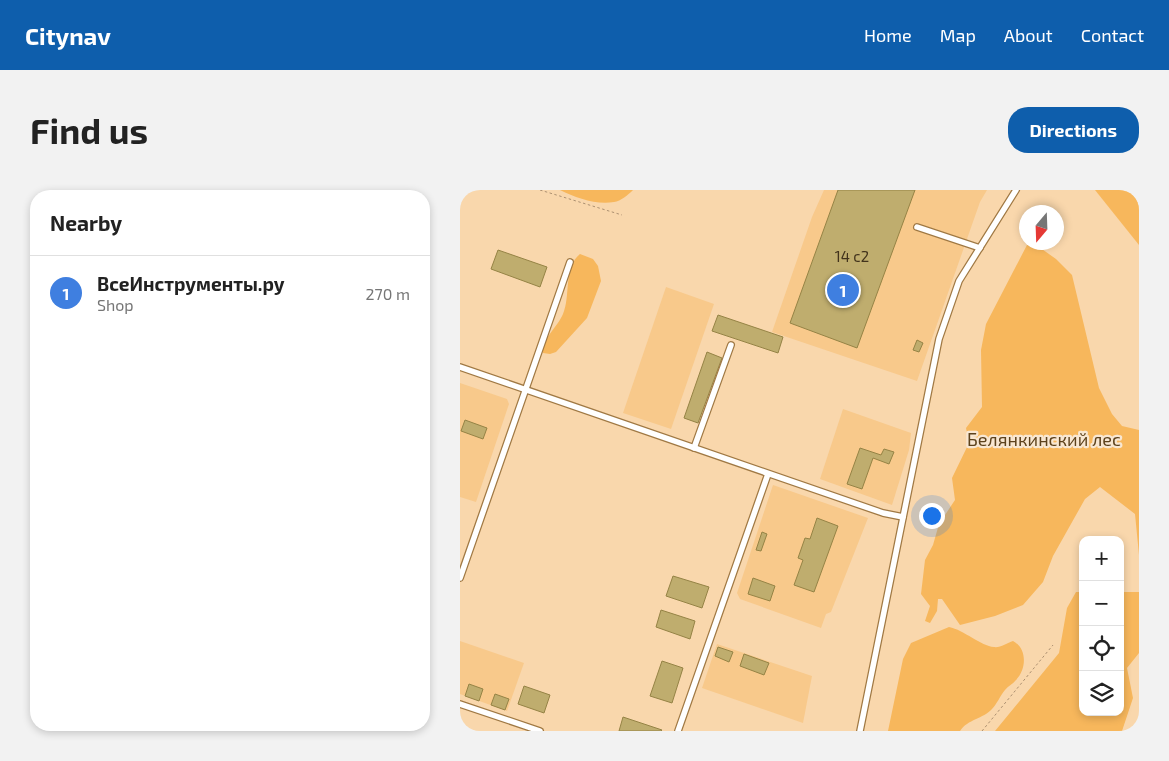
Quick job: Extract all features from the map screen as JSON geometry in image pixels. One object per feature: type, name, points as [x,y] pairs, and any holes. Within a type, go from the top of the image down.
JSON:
[{"type":"street","points":[[860,731],[939,339],[960,281],[1016,190]]},
{"type":"street","points":[[917,227],[980,248]]},
{"type":"street","points":[[460,578],[570,262]]},
{"type":"street","points":[[694,448],[731,344]]},
{"type":"street","points":[[460,368],[883,513],[903,518]]},
{"type":"street","points":[[678,731],[768,474]]},
{"type":"street","points":[[460,704],[540,731]]},
{"type":"path","points":[[540,190],[622,215]]},
{"type":"path","points":[[982,731],[1053,645]]},
{"type":"shaded area","points":[[824,190],[987,190],[980,202],[917,381],[772,332],[812,217]]},
{"type":"shaded area","points":[[666,287],[714,304],[671,429],[623,413]]},
{"type":"shaded area","points":[[460,383],[507,399],[509,404],[476,502],[460,497]]},
{"type":"shaded area","points":[[843,409],[911,433],[909,450],[892,505],[820,479]]},
{"type":"shaded area","points":[[773,485],[868,518],[831,612],[826,614],[821,628],[740,599],[737,593]]},
{"type":"shaded area","points":[[460,641],[524,663],[507,711],[460,694]]},
{"type":"shaded area","points":[[717,644],[812,676],[803,723],[702,688]]},
{"type":"green space","points":[[560,190],[633,190],[627,196],[614,202],[600,203],[573,196]]},
{"type":"green space","points":[[1095,190],[1139,190],[1139,245]]},
{"type":"green space","name":"Белянкинский лес","points":[[1024,250],[1043,250],[1056,259],[1072,275],[1099,388],[1112,414],[1122,426],[1139,430],[1139,555],[1135,514],[1100,487],[1085,499],[1053,556],[1043,582],[1023,605],[995,616],[960,625],[942,599],[938,599],[937,611],[930,623],[925,621],[930,606],[921,594],[925,560],[933,545],[939,524],[955,500],[952,478],[969,443],[966,428],[982,407],[981,350],[986,324]]},
{"type":"green space","points":[[580,254],[593,259],[598,266],[601,281],[587,318],[556,352],[550,354],[543,353],[545,342],[563,314],[569,274],[571,267]]},
{"type":"green space","points":[[1076,592],[1079,592],[1079,716],[1124,716],[1124,592],[1139,592],[1139,653],[1127,668],[1133,698],[1122,731],[995,731],[1059,653],[1067,608]]},
{"type":"green space","points":[[949,627],[961,631],[989,646],[999,647],[1013,641],[1018,644],[1024,659],[1020,675],[1005,690],[992,709],[967,724],[960,731],[888,731],[903,659],[911,643]]},
{"type":"building","points":[[838,190],[915,190],[857,348],[790,323]]},
{"type":"building","points":[[498,250],[547,267],[540,287],[491,269]]},
{"type":"building","points":[[718,315],[783,337],[778,353],[712,331]]},
{"type":"building","points":[[917,340],[923,343],[919,352],[913,350]]},
{"type":"building","points":[[707,352],[722,358],[698,423],[684,418]]},
{"type":"building","points":[[465,420],[487,428],[483,439],[461,431]]},
{"type":"building","points":[[860,448],[881,455],[884,449],[894,452],[889,464],[873,458],[862,489],[847,484]]},
{"type":"building","points":[[817,518],[838,526],[814,592],[794,585],[803,560],[798,558],[805,538],[810,539]]},
{"type":"building","points":[[762,532],[767,534],[761,551],[756,550]]},
{"type":"building","points":[[673,576],[709,587],[702,608],[666,596]]},
{"type":"building","points":[[753,578],[775,586],[770,601],[748,594]]},
{"type":"building","points":[[661,610],[695,621],[690,639],[656,627]]},
{"type":"building","points":[[718,647],[733,652],[729,662],[715,656]]},
{"type":"building","points":[[744,654],[769,663],[764,675],[740,666]]},
{"type":"building","points":[[662,661],[683,668],[672,703],[650,696]]},
{"type":"building","points":[[469,684],[483,689],[479,701],[465,696]]},
{"type":"building","points":[[524,686],[550,695],[544,713],[518,704]]},
{"type":"building","points":[[495,694],[509,699],[505,710],[491,705]]},
{"type":"building","points":[[623,717],[662,730],[619,731]]},
{"type":"place","name":"ВсеИнструменты.ру","points":[[843,290]]}]
